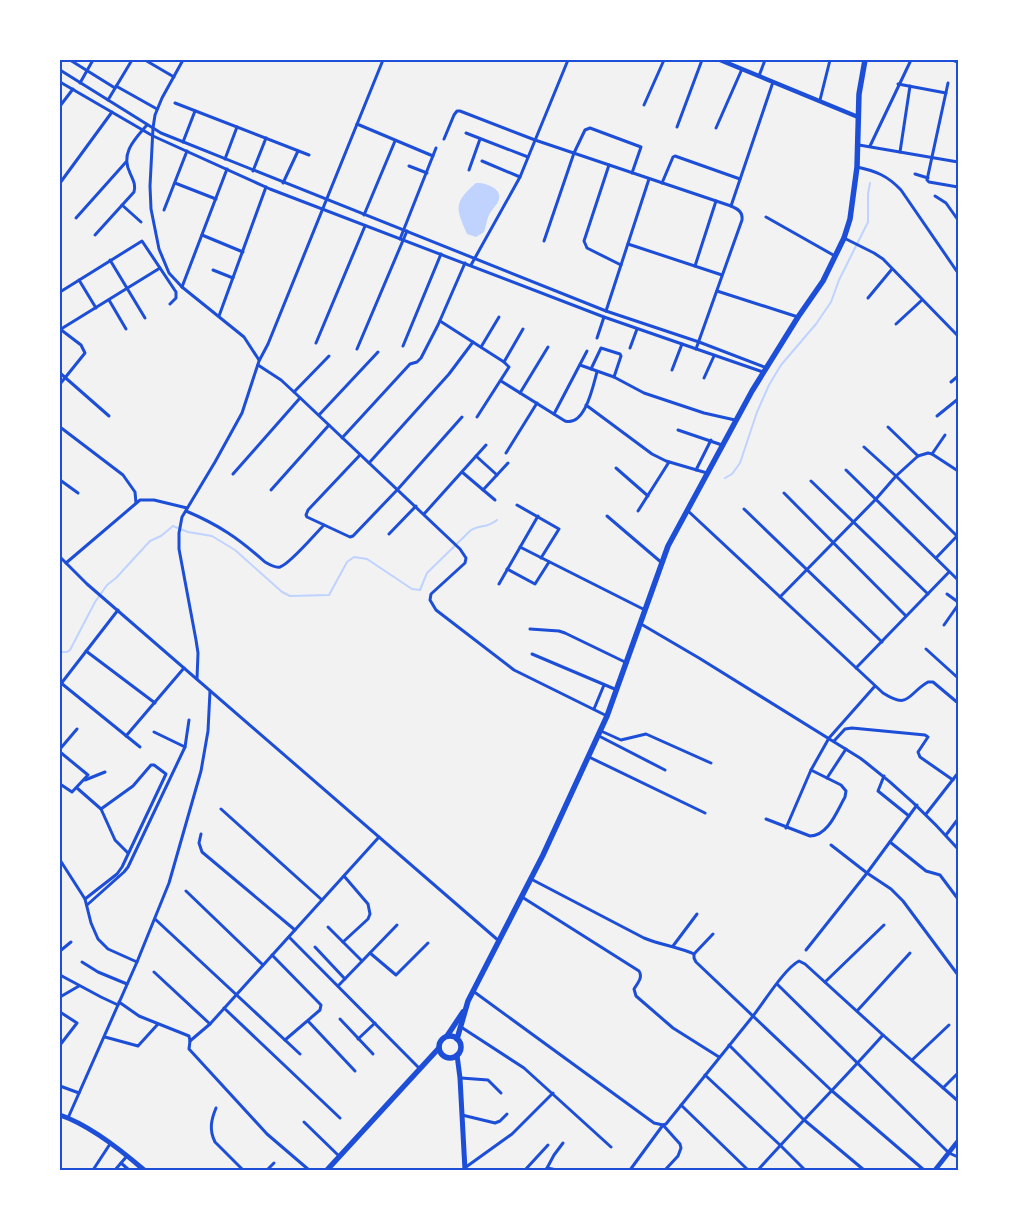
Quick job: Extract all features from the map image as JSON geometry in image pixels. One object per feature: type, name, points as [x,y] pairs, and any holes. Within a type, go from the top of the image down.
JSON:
[{"type":"main road","points":[[327,1170],[439,1048],[441,1041],[465,1008],[522,897],[600,733],[668,546],[765,370],[823,280],[836,256],[850,219],[859,145],[859,94],[865,60]]},
{"type":"main road","points":[[457,1039],[465,1008]]},
{"type":"main road","points":[[446,1036],[452,1036],[461,1045],[457,1056],[465,1169]]},
{"type":"main road","points":[[439,1048],[447,1058],[457,1056]]},
{"type":"main road","points":[[60,1115],[110,1144],[144,1170]]},
{"type":"street","points":[[70,60],[157,109]]},
{"type":"street","points":[[80,83],[94,60]]},
{"type":"street","points":[[108,100],[132,60]]},
{"type":"street","points":[[145,60],[174,77]]},
{"type":"street","points":[[183,60],[157,109],[153,128],[150,186],[151,209],[164,263],[169,273],[182,287],[244,337],[259,363],[294,392],[460,549],[466,558],[465,563],[431,594],[431,604],[436,610],[514,670],[607,716]]},
{"type":"street","points":[[197,679],[198,653],[179,548],[182,518],[242,413],[259,363],[383,60]]},
{"type":"street","points":[[471,265],[520,177],[568,60]]},
{"type":"street","points":[[644,105],[664,60]]},
{"type":"street","points":[[676,127],[702,60]]},
{"type":"street","points":[[720,60],[858,117]]},
{"type":"street","points":[[759,76],[765,60]]},
{"type":"street","points":[[820,100],[830,60]]},
{"type":"street","points":[[870,146],[911,60]]},
{"type":"street","points":[[952,60],[958,62]]},
{"type":"street","points":[[716,128],[742,69]]},
{"type":"street","points":[[60,70],[153,128],[183,142],[606,311],[699,342],[765,370]]},
{"type":"street","points":[[60,82],[153,136],[322,210],[471,265],[604,318],[714,356],[765,370]]},
{"type":"street","points":[[731,206],[773,82]]},
{"type":"street","points":[[928,178],[948,83]]},
{"type":"street","points":[[898,84],[946,93]]},
{"type":"street","points":[[900,152],[910,86]]},
{"type":"street","points":[[60,106],[73,89]]},
{"type":"street","points":[[175,103],[309,155]]},
{"type":"street","points":[[183,142],[195,111]]},
{"type":"street","points":[[444,139],[454,115],[457,111],[460,111],[535,140],[731,206],[740,211],[742,215],[696,349]]},
{"type":"street","points":[[60,182],[112,112]]},
{"type":"street","points":[[357,124],[433,156]]},
{"type":"street","points":[[95,236],[134,192],[135,187],[126,162],[127,153],[131,144],[148,125]]},
{"type":"street","points":[[225,159],[237,127]]},
{"type":"street","points":[[544,241],[574,153],[585,130],[588,128],[638,144],[641,147],[632,173]]},
{"type":"street","points":[[466,133],[528,157]]},
{"type":"street","points":[[253,171],[266,138]]},
{"type":"street","points":[[469,170],[480,138]]},
{"type":"street","points":[[364,214],[395,141]]},
{"type":"street","points":[[859,145],[958,162]]},
{"type":"street","points":[[358,349],[402,240],[436,148]]},
{"type":"street","points":[[283,183],[298,151]]},
{"type":"street","points":[[164,210],[188,152]]},
{"type":"street","points":[[662,183],[675,156],[740,180]]},
{"type":"street","points":[[482,161],[520,177]]},
{"type":"street","points":[[76,218],[126,162]]},
{"type":"street","points":[[610,165],[584,241],[587,248],[621,265]]},
{"type":"street","points":[[409,166],[427,173]]},
{"type":"street","points":[[857,167],[877,172],[893,181],[958,273]]},
{"type":"street","points":[[182,287],[227,170]]},
{"type":"street","points":[[914,174],[928,178],[929,182],[958,187]]},
{"type":"street","points":[[606,311],[650,179]]},
{"type":"street","points":[[175,183],[216,199]]},
{"type":"street","points":[[220,316],[266,187]]},
{"type":"street","points":[[935,196],[946,203],[958,220]]},
{"type":"street","points":[[695,266],[716,201]]},
{"type":"street","points":[[122,206],[141,222]]},
{"type":"street","points":[[766,217],[836,256]]},
{"type":"street","points":[[316,343],[365,226]]},
{"type":"street","points":[[202,235],[243,252]]},
{"type":"street","points":[[844,238],[883,259],[958,336]]},
{"type":"street","points":[[60,292],[142,241],[176,295],[170,304]]},
{"type":"street","points":[[628,244],[722,275]]},
{"type":"street","points":[[403,346],[441,254]]},
{"type":"street","points":[[110,260],[145,318]]},
{"type":"street","points":[[342,438],[410,364],[417,362],[421,358],[440,321],[465,263]]},
{"type":"street","points":[[60,384],[85,353],[81,344],[60,329],[160,268]]},
{"type":"street","points":[[868,298],[892,269]]},
{"type":"street","points":[[212,270],[233,278]]},
{"type":"street","points":[[79,280],[96,308]]},
{"type":"street","points":[[717,291],[798,317]]},
{"type":"street","points":[[109,300],[126,329]]},
{"type":"street","points":[[896,324],[922,300]]},
{"type":"street","points":[[481,347],[499,317]]},
{"type":"street","points":[[597,338],[604,318]]},
{"type":"street","points":[[440,321],[509,367],[477,417]]},
{"type":"street","points":[[504,362],[523,329]]},
{"type":"street","points":[[630,348],[637,329]]},
{"type":"street","points":[[369,463],[449,374],[473,342]]},
{"type":"street","points":[[672,370],[682,344]]},
{"type":"street","points":[[520,393],[548,348]]},
{"type":"street","points":[[591,369],[601,348],[620,354],[614,377]]},
{"type":"street","points":[[554,414],[587,351]]},
{"type":"street","points":[[319,416],[378,352]]},
{"type":"street","points":[[294,392],[329,356]]},
{"type":"street","points":[[704,378],[714,356]]},
{"type":"street","points":[[580,365],[614,377],[644,393],[736,421]]},
{"type":"street","points":[[501,381],[565,421],[570,422],[575,421],[586,405],[597,372]]},
{"type":"street","points":[[60,373],[109,416]]},
{"type":"street","points":[[951,382],[958,376]]},
{"type":"street","points":[[233,474],[300,398]]},
{"type":"street","points":[[937,416],[958,399]]},
{"type":"street","points":[[506,452],[537,403]]},
{"type":"street","points":[[586,405],[652,454],[670,462],[708,473]]},
{"type":"street","points":[[360,455],[306,513],[307,517],[353,536],[462,417]]},
{"type":"street","points":[[271,490],[329,425]]},
{"type":"street","points":[[60,427],[123,475],[135,492],[136,503]]},
{"type":"street","points":[[888,427],[918,456]]},
{"type":"street","points":[[678,430],[723,445]]},
{"type":"street","points":[[932,454],[945,435]]},
{"type":"street","points":[[696,470],[711,440]]},
{"type":"street","points":[[424,514],[486,444]]},
{"type":"street","points":[[864,447],[958,536],[936,558]]},
{"type":"street","points":[[780,596],[876,499],[896,476],[918,456],[928,453],[932,454],[958,471]]},
{"type":"street","points":[[476,456],[497,475]]},
{"type":"street","points":[[638,511],[670,462]]},
{"type":"street","points":[[483,490],[508,463]]},
{"type":"street","points":[[616,468],[648,496]]},
{"type":"street","points":[[846,470],[958,580]]},
{"type":"street","points":[[462,472],[495,500]]},
{"type":"street","points":[[60,480],[78,494]]},
{"type":"street","points":[[811,481],[928,594]]},
{"type":"street","points":[[784,493],[906,616]]},
{"type":"street","points":[[66,563],[136,503],[145,499],[186,510],[211,522],[227,531],[270,566],[277,567],[288,563],[324,525]]},
{"type":"street","points":[[517,505],[559,529],[541,558]]},
{"type":"street","points":[[389,534],[416,506]]},
{"type":"street","points":[[744,509],[882,642]]},
{"type":"street","points":[[688,510],[890,698],[904,701],[924,684],[933,682],[958,703]]},
{"type":"street","points":[[499,584],[538,516]]},
{"type":"street","points":[[607,516],[662,563]]},
{"type":"street","points":[[520,547],[645,610]]},
{"type":"street","points":[[60,557],[87,584],[499,942]]},
{"type":"street","points":[[507,569],[536,584],[549,562]]},
{"type":"street","points":[[856,668],[950,572]]},
{"type":"street","points":[[944,625],[958,604],[947,594]]},
{"type":"street","points":[[118,610],[60,684],[140,747]]},
{"type":"street","points":[[641,624],[700,658],[846,749],[884,776],[917,805],[958,849]]},
{"type":"street","points":[[530,629],[565,633],[627,663]]},
{"type":"street","points":[[926,649],[958,678]]},
{"type":"street","points":[[86,650],[155,703]]},
{"type":"street","points":[[532,654],[617,690]]},
{"type":"street","points":[[126,736],[184,668]]},
{"type":"street","points":[[594,710],[604,685]]},
{"type":"street","points":[[786,828],[811,770],[829,738],[875,686]]},
{"type":"street","points":[[68,1118],[105,1037],[169,883],[201,772],[208,731],[210,690]]},
{"type":"street","points":[[87,905],[128,867],[185,747],[189,720]]},
{"type":"street","points":[[834,741],[845,729],[852,728],[926,736],[928,737],[918,752],[920,757],[953,780]]},
{"type":"street","points":[[60,784],[70,791],[74,791],[88,775],[60,750],[77,729]]},
{"type":"street","points":[[154,732],[185,747]]},
{"type":"street","points":[[600,733],[621,740],[646,734],[711,763]]},
{"type":"street","points":[[600,733],[665,770]]},
{"type":"street","points":[[827,778],[846,749]]},
{"type":"street","points":[[589,757],[705,813]]},
{"type":"street","points":[[85,898],[117,874],[166,774],[151,764],[132,786],[101,809]]},
{"type":"street","points":[[766,819],[810,836],[816,836],[825,830],[847,793],[844,787],[811,770]]},
{"type":"street","points":[[82,781],[105,772]]},
{"type":"street","points":[[926,814],[958,773]]},
{"type":"street","points":[[884,776],[878,791],[909,816]]},
{"type":"street","points":[[77,788],[101,809],[116,840],[128,853]]},
{"type":"street","points":[[806,950],[867,873],[917,805]]},
{"type":"street","points":[[221,809],[322,900]]},
{"type":"street","points":[[946,835],[958,819]]},
{"type":"street","points":[[201,834],[199,843],[202,852],[295,930]]},
{"type":"street","points":[[190,1041],[210,1024],[379,837]]},
{"type":"street","points":[[890,842],[926,871],[940,875],[958,899]]},
{"type":"street","points":[[831,844],[867,873],[892,889],[958,975]]},
{"type":"street","points":[[60,860],[85,898],[91,923],[98,939],[108,949],[137,962]]},
{"type":"street","points":[[343,942],[368,919],[370,914],[368,904],[344,876]]},
{"type":"street","points":[[531,878],[644,938],[694,954]]},
{"type":"street","points":[[186,891],[263,965]]},
{"type":"street","points":[[522,897],[639,971],[641,974],[640,978],[634,989],[636,996],[673,1028],[719,1057]]},
{"type":"street","points":[[673,946],[697,914]]},
{"type":"street","points":[[155,919],[300,1054]]},
{"type":"street","points":[[338,986],[397,924]]},
{"type":"street","points":[[825,982],[884,925]]},
{"type":"street","points":[[328,928],[362,961]]},
{"type":"street","points":[[694,954],[712,934]]},
{"type":"street","points":[[289,937],[420,1069]]},
{"type":"street","points":[[60,951],[71,942]]},
{"type":"street","points":[[370,953],[396,975],[428,943]]},
{"type":"street","points":[[315,947],[345,979]]},
{"type":"street","points":[[857,1011],[910,953]]},
{"type":"street","points":[[694,954],[696,962],[831,1090],[924,1170]]},
{"type":"street","points":[[272,955],[322,1005],[320,1010],[286,1040]]},
{"type":"street","points":[[630,1170],[663,1125],[794,963],[800,961],[958,1101]]},
{"type":"street","points":[[82,962],[98,972],[127,984]]},
{"type":"street","points":[[154,972],[210,1024]]},
{"type":"street","points":[[60,975],[79,986],[118,1003],[139,1016],[189,1036],[189,1049],[267,1134],[309,1170]]},
{"type":"street","points":[[777,984],[949,1153],[958,1156]]},
{"type":"street","points":[[60,997],[79,986]]},
{"type":"street","points":[[473,991],[654,1123],[663,1125],[680,1144],[681,1148],[674,1162],[665,1170]]},
{"type":"street","points":[[224,1008],[340,1118]]},
{"type":"street","points":[[60,1012],[77,1023],[60,1045]]},
{"type":"street","points":[[340,1019],[373,1054]]},
{"type":"street","points":[[308,1021],[355,1071]]},
{"type":"street","points":[[105,1037],[138,1046],[158,1024]]},
{"type":"street","points":[[358,1039],[375,1024]]},
{"type":"street","points":[[912,1060],[949,1025]]},
{"type":"street","points":[[460,1027],[524,1068],[611,1147]]},
{"type":"street","points":[[758,1170],[883,1035]]},
{"type":"street","points":[[729,1045],[804,1119],[864,1170]]},
{"type":"street","points":[[943,1088],[958,1073]]},
{"type":"street","points":[[704,1075],[780,1145],[804,1170]]},
{"type":"street","points":[[460,1078],[488,1080],[501,1094]]},
{"type":"street","points":[[60,1086],[79,1093]]},
{"type":"street","points":[[465,1169],[512,1134],[553,1093]]},
{"type":"street","points":[[681,1105],[748,1170]]},
{"type":"street","points":[[216,1108],[211,1124],[213,1137],[243,1170]]},
{"type":"street","points":[[462,1115],[494,1123],[500,1121],[507,1114]]},
{"type":"street","points":[[304,1122],[340,1156]]},
{"type":"street","points":[[934,1170],[958,1141]]},
{"type":"street","points":[[557,1170],[547,1169],[563,1143]]},
{"type":"street","points":[[93,1170],[110,1144]]},
{"type":"street","points":[[528,1169],[548,1145]]},
{"type":"street","points":[[116,1170],[127,1156]]},
{"type":"street","points":[[121,1163],[129,1170]]},
{"type":"street","points":[[267,1170],[274,1163]]},
{"type":"water","points":[[476,183],[495,189],[498,192],[499,199],[489,215],[484,232],[476,237],[467,234],[459,212],[459,206],[463,196]]},
{"type":"waterway","points":[[725,478],[732,474],[740,463],[757,412],[769,385],[781,365],[816,324],[831,302],[839,280],[868,222],[870,183]]},
{"type":"waterway","points":[[60,652],[70,650],[95,602],[107,585],[116,578],[150,541],[161,536],[173,526],[188,532],[212,536],[235,550],[282,592],[290,596],[329,595],[347,562],[354,557],[367,559],[412,589],[420,590],[427,573],[471,530],[490,525],[497,520]]}]
